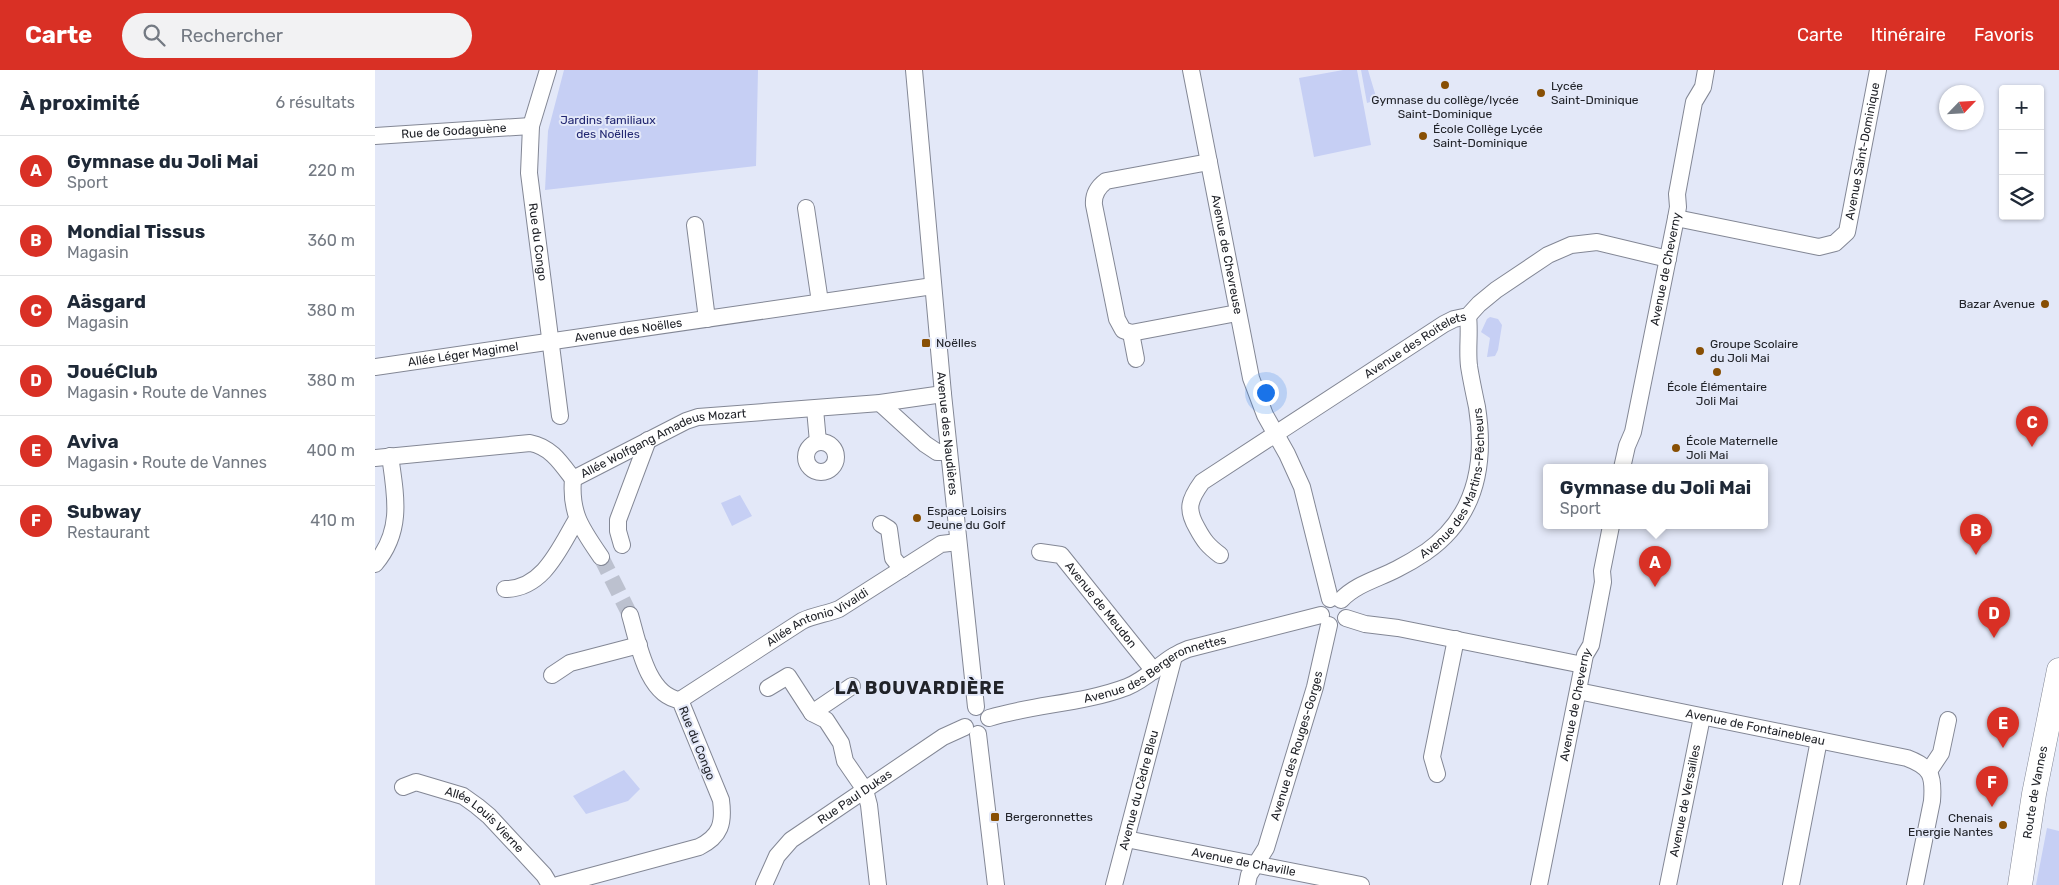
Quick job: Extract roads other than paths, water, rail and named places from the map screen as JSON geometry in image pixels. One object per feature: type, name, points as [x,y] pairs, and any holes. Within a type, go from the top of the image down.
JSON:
[{"type":"main road","name":"Route de Vannes","points":[[2020,885],[2032,807],[2059,670]]},
{"type":"street","name":"Rue du Congo","points":[[548,70],[531,126],[529,173],[560,416]]},
{"type":"street","name":"Avenue des Naudières","points":[[914,70],[943,394],[976,707]]},
{"type":"street","name":"Avenue de Chevreuse","points":[[1191,70],[1251,378],[1265,415],[1275,434]]},
{"type":"street","name":"Avenue de Cheverny","points":[[1623,464],[1627,446],[1633,432],[1678,208],[1677,194],[1694,102],[1703,87],[1706,70]]},
{"type":"street","name":"Avenue Saint-Dominique","points":[[1676,218],[1819,247],[1835,243],[1847,232],[1878,70]]},
{"type":"street","name":"Rue de Godaguène","points":[[375,136],[531,126]]},
{"type":"street","points":[[1209,162],[1112,179],[1101,184],[1095,195],[1094,205],[1117,319],[1123,330],[1131,333],[1237,313]]},
{"type":"street","points":[[807,208],[820,302]]},
{"type":"street","points":[[695,225],[707,319]]},
{"type":"street","name":"Avenue des Roitelets","points":[[1220,555],[1207,546],[1190,515],[1190,503],[1202,482],[1444,324],[1454,319],[1468,316],[1496,290],[1548,255],[1571,244],[1597,242],[1668,258]]},
{"type":"street","name":"Avenue des Noëlles","points":[[550,342],[933,286]]},
{"type":"street","name":"Avenue des Martins-Pêcheurs","points":[[1335,599],[1396,570],[1436,544],[1458,522],[1469,503],[1476,479],[1479,444],[1477,407],[1468,360],[1468,316]]},
{"type":"street","points":[[1131,333],[1136,360]]},
{"type":"street","name":"Allée Léger Magimel","points":[[375,367],[550,342]]},
{"type":"street","name":"Allée Wolfgang Amadeus Mozart","points":[[383,457],[530,443],[538,444],[550,451],[573,479],[648,440],[698,417],[880,403],[943,394]]},
{"type":"street","points":[[896,417],[911,398]]},
{"type":"street","points":[[880,403],[931,449],[937,452],[949,452]]},
{"type":"street","points":[[815,409],[817,442]]},
{"type":"street","points":[[1275,434],[1287,454],[1302,487],[1335,599],[1347,608],[1346,618],[1337,625],[1325,620],[1322,606],[1335,599]]},
{"type":"street","points":[[622,545],[618,531],[618,520],[648,440]]},
{"type":"street","points":[[375,564],[390,543],[396,521],[383,457]]},
{"type":"street","points":[[573,479],[572,501],[577,519],[601,557]]},
{"type":"street","points":[[505,589],[519,589],[536,578],[554,558],[577,519]]},
{"type":"street","points":[[881,524],[889,529],[893,558],[902,569]]},
{"type":"street","name":"Avenue de Cheverny","points":[[1539,885],[1585,655],[1591,645],[1603,582],[1602,570],[1610,529]]},
{"type":"street","name":"Allée Antonio Vivaldi","points":[[680,700],[803,621],[817,614],[839,609],[941,544],[958,542]]},
{"type":"street","name":"Avenue de Meudon","points":[[1040,552],[1061,555],[1149,676]]},
{"type":"street","name":"Rue du Congo","points":[[558,885],[699,847],[710,842],[720,829],[723,814],[721,800],[680,700],[672,699],[660,691],[646,667],[630,615]]},
{"type":"street","points":[[1346,618],[1365,624],[1398,628],[1583,666]]},
{"type":"street","name":"Avenue des Bergeronnettes","points":[[989,718],[1086,698],[1124,688],[1149,676],[1174,656],[1188,649],[1325,620]]},
{"type":"street","name":"Avenue des Rouges-Gorges","points":[[1247,885],[1249,875],[1266,848],[1315,687],[1325,620]]},
{"type":"street","points":[[1437,774],[1432,757],[1456,640]]},
{"type":"street","points":[[552,675],[570,663],[639,644]]},
{"type":"street","name":"Avenue du Cèdre Bleu","points":[[1114,885],[1174,656]]},
{"type":"street","points":[[768,688],[788,676],[812,713],[826,720],[841,743],[845,760],[865,790],[869,805],[878,885]]},
{"type":"street","points":[[1149,676],[1153,690],[1163,695]]},
{"type":"street","points":[[812,713],[852,686]]},
{"type":"street","name":"Avenue de Fontainebleau","points":[[1578,692],[1907,758],[1918,762],[1929,771]]},
{"type":"street","points":[[971,730],[987,728],[989,718],[983,709],[976,707],[969,710],[963,720],[971,730],[996,885]]},
{"type":"street","name":"Avenue de Versailles","points":[[1668,885],[1702,716]]},
{"type":"street","points":[[1915,885],[1932,801],[1933,787],[1929,771],[1941,753],[1948,720]]},
{"type":"street","name":"Rue Paul Dukas","points":[[764,885],[777,856],[791,840],[943,737],[971,730]]},
{"type":"street","points":[[1791,885],[1819,740]]},
{"type":"street","name":"Allée Louis Vierne","points":[[403,787],[416,782],[456,794],[477,806],[544,875],[550,885]]},
{"type":"street","name":"Avenue de Chaville","points":[[1126,839],[1361,885]]},
{"type":"tunnel","points":[[601,557],[630,615]]},
{"type":"place","name":"Gymnase du collège/lycée Saint-Dominique","points":[[1445,85]]},
{"type":"place","name":"Lycée Saint-Dminique","points":[[1541,93]]},
{"type":"place","name":"École Collège Lycée Saint-Dominique","points":[[1423,136]]},
{"type":"place","name":"Bazar Avenue","points":[[2045,304]]},
{"type":"place","name":"Noëlles","points":[[926,343]]},
{"type":"place","name":"Groupe Scolaire du Joli Mai","points":[[1700,351]]},
{"type":"place","name":"École Élémentaire Joli Mai","points":[[1717,372]]},
{"type":"place","name":"Aäsgard","points":[[2032,447]]},
{"type":"place","name":"École Maternelle Joli Mai","points":[[1676,448]]},
{"type":"place","name":"Espace Loisirs Jeune du Golf","points":[[917,518]]},
{"type":"place","name":"Mondial Tissus","points":[[1976,555]]},
{"type":"place","name":"Gymnase du Joli Mai","points":[[1655,587]]},
{"type":"place","name":"JouéClub","points":[[1994,638]]},
{"type":"place","name":"Aviva","points":[[2003,748]]},
{"type":"place","name":"Subway","points":[[1992,807]]},
{"type":"place","name":"Bergeronnettes","points":[[995,817]]},
{"type":"place","name":"Chenais Energie Nantes","points":[[2003,825]]},
{"type":"district","name":"LA BOUVARDIÈRE","points":[[920,688]]},
{"type":"park label","name":"Jardins familiaux des Noëlles","points":[[608,127]]}]
